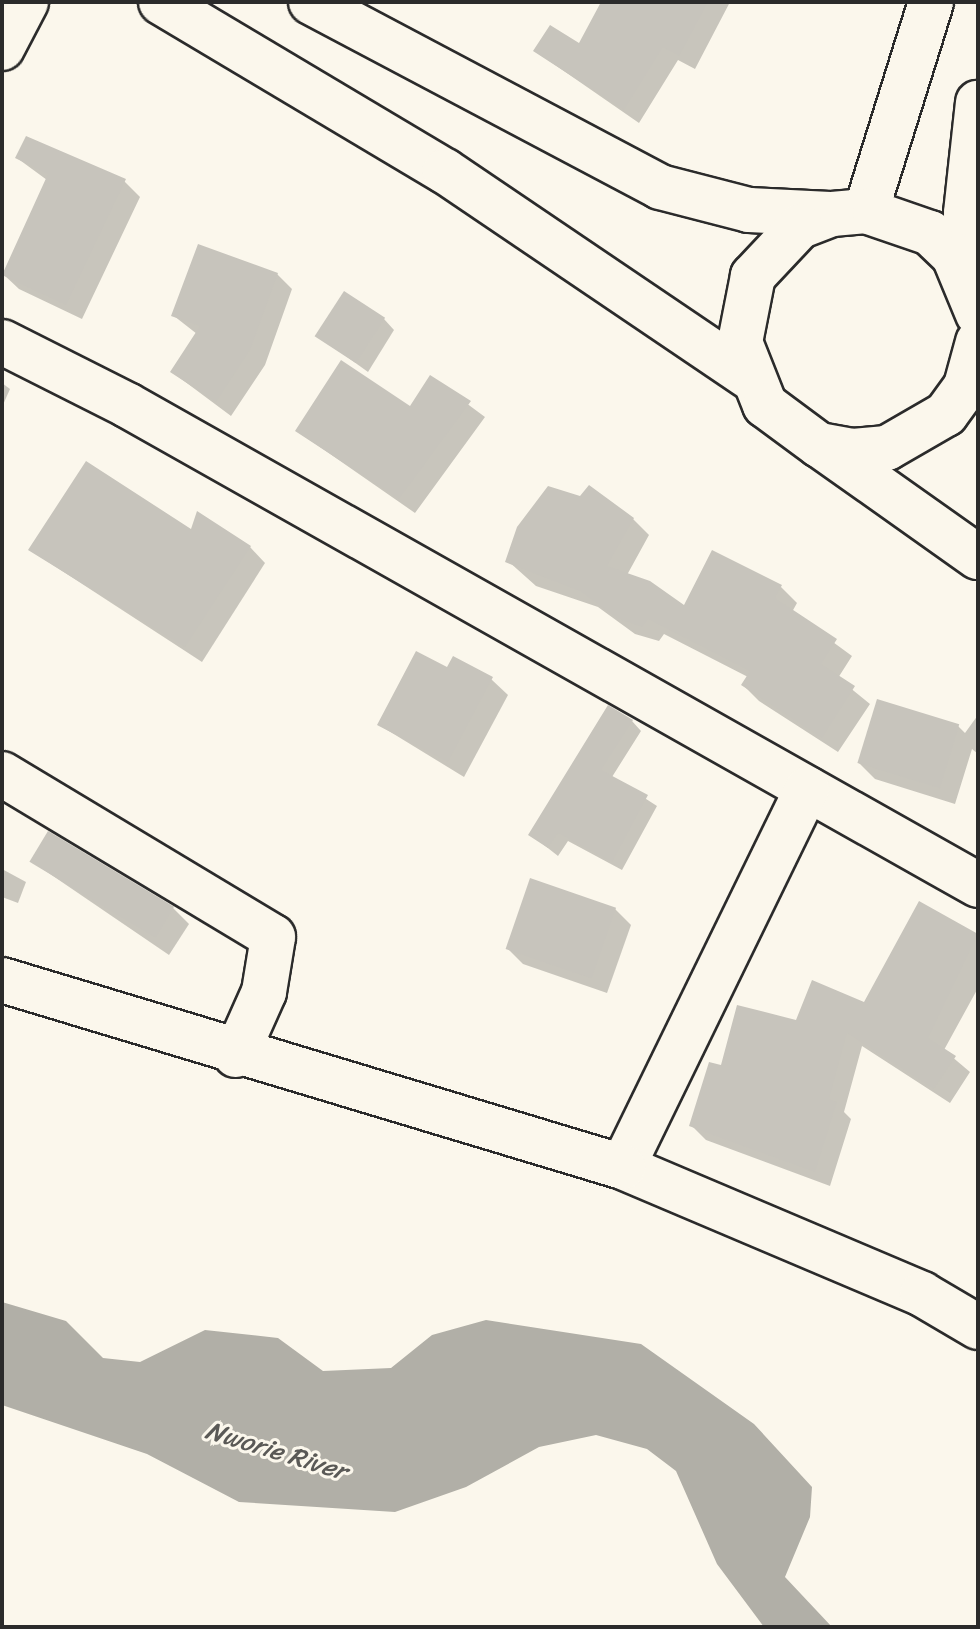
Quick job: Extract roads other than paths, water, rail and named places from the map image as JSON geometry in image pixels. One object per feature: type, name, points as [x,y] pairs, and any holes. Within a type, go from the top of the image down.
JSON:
[{"type":"street","points":[[2,48],[26,2]]},
{"type":"street","points":[[161,2],[445,171],[748,376]]},
{"type":"street","points":[[311,2],[660,187],[749,210],[849,212],[930,233],[975,300]]},
{"type":"street","points":[[849,212],[931,2]]},
{"type":"street","points":[[975,300],[966,213],[978,103]]},
{"type":"street","points":[[849,212],[800,226],[753,276],[740,331],[748,376],[765,405],[978,557]]},
{"type":"street","points":[[2,342],[127,405],[978,885]]},
{"type":"street","points":[[819,445],[887,448],[919,435],[966,386],[978,342]]},
{"type":"street","points":[[2,774],[273,937],[264,992],[236,1055]]},
{"type":"street","points":[[623,1167],[807,789]]},
{"type":"street","points":[[2,980],[236,1055],[623,1167],[922,1294],[978,1327]]},
{"type":"water","name":"Nworie River","points":[[2,1302],[66,1321],[103,1358],[140,1362],[205,1330],[278,1338],[323,1371],[391,1368],[432,1335],[486,1320],[641,1344],[754,1424],[812,1487],[810,1517],[785,1577],[832,1627],[764,1627],[717,1564],[676,1471],[647,1449],[596,1435],[539,1447],[466,1487],[395,1512],[239,1502],[147,1454],[2,1405]]}]
